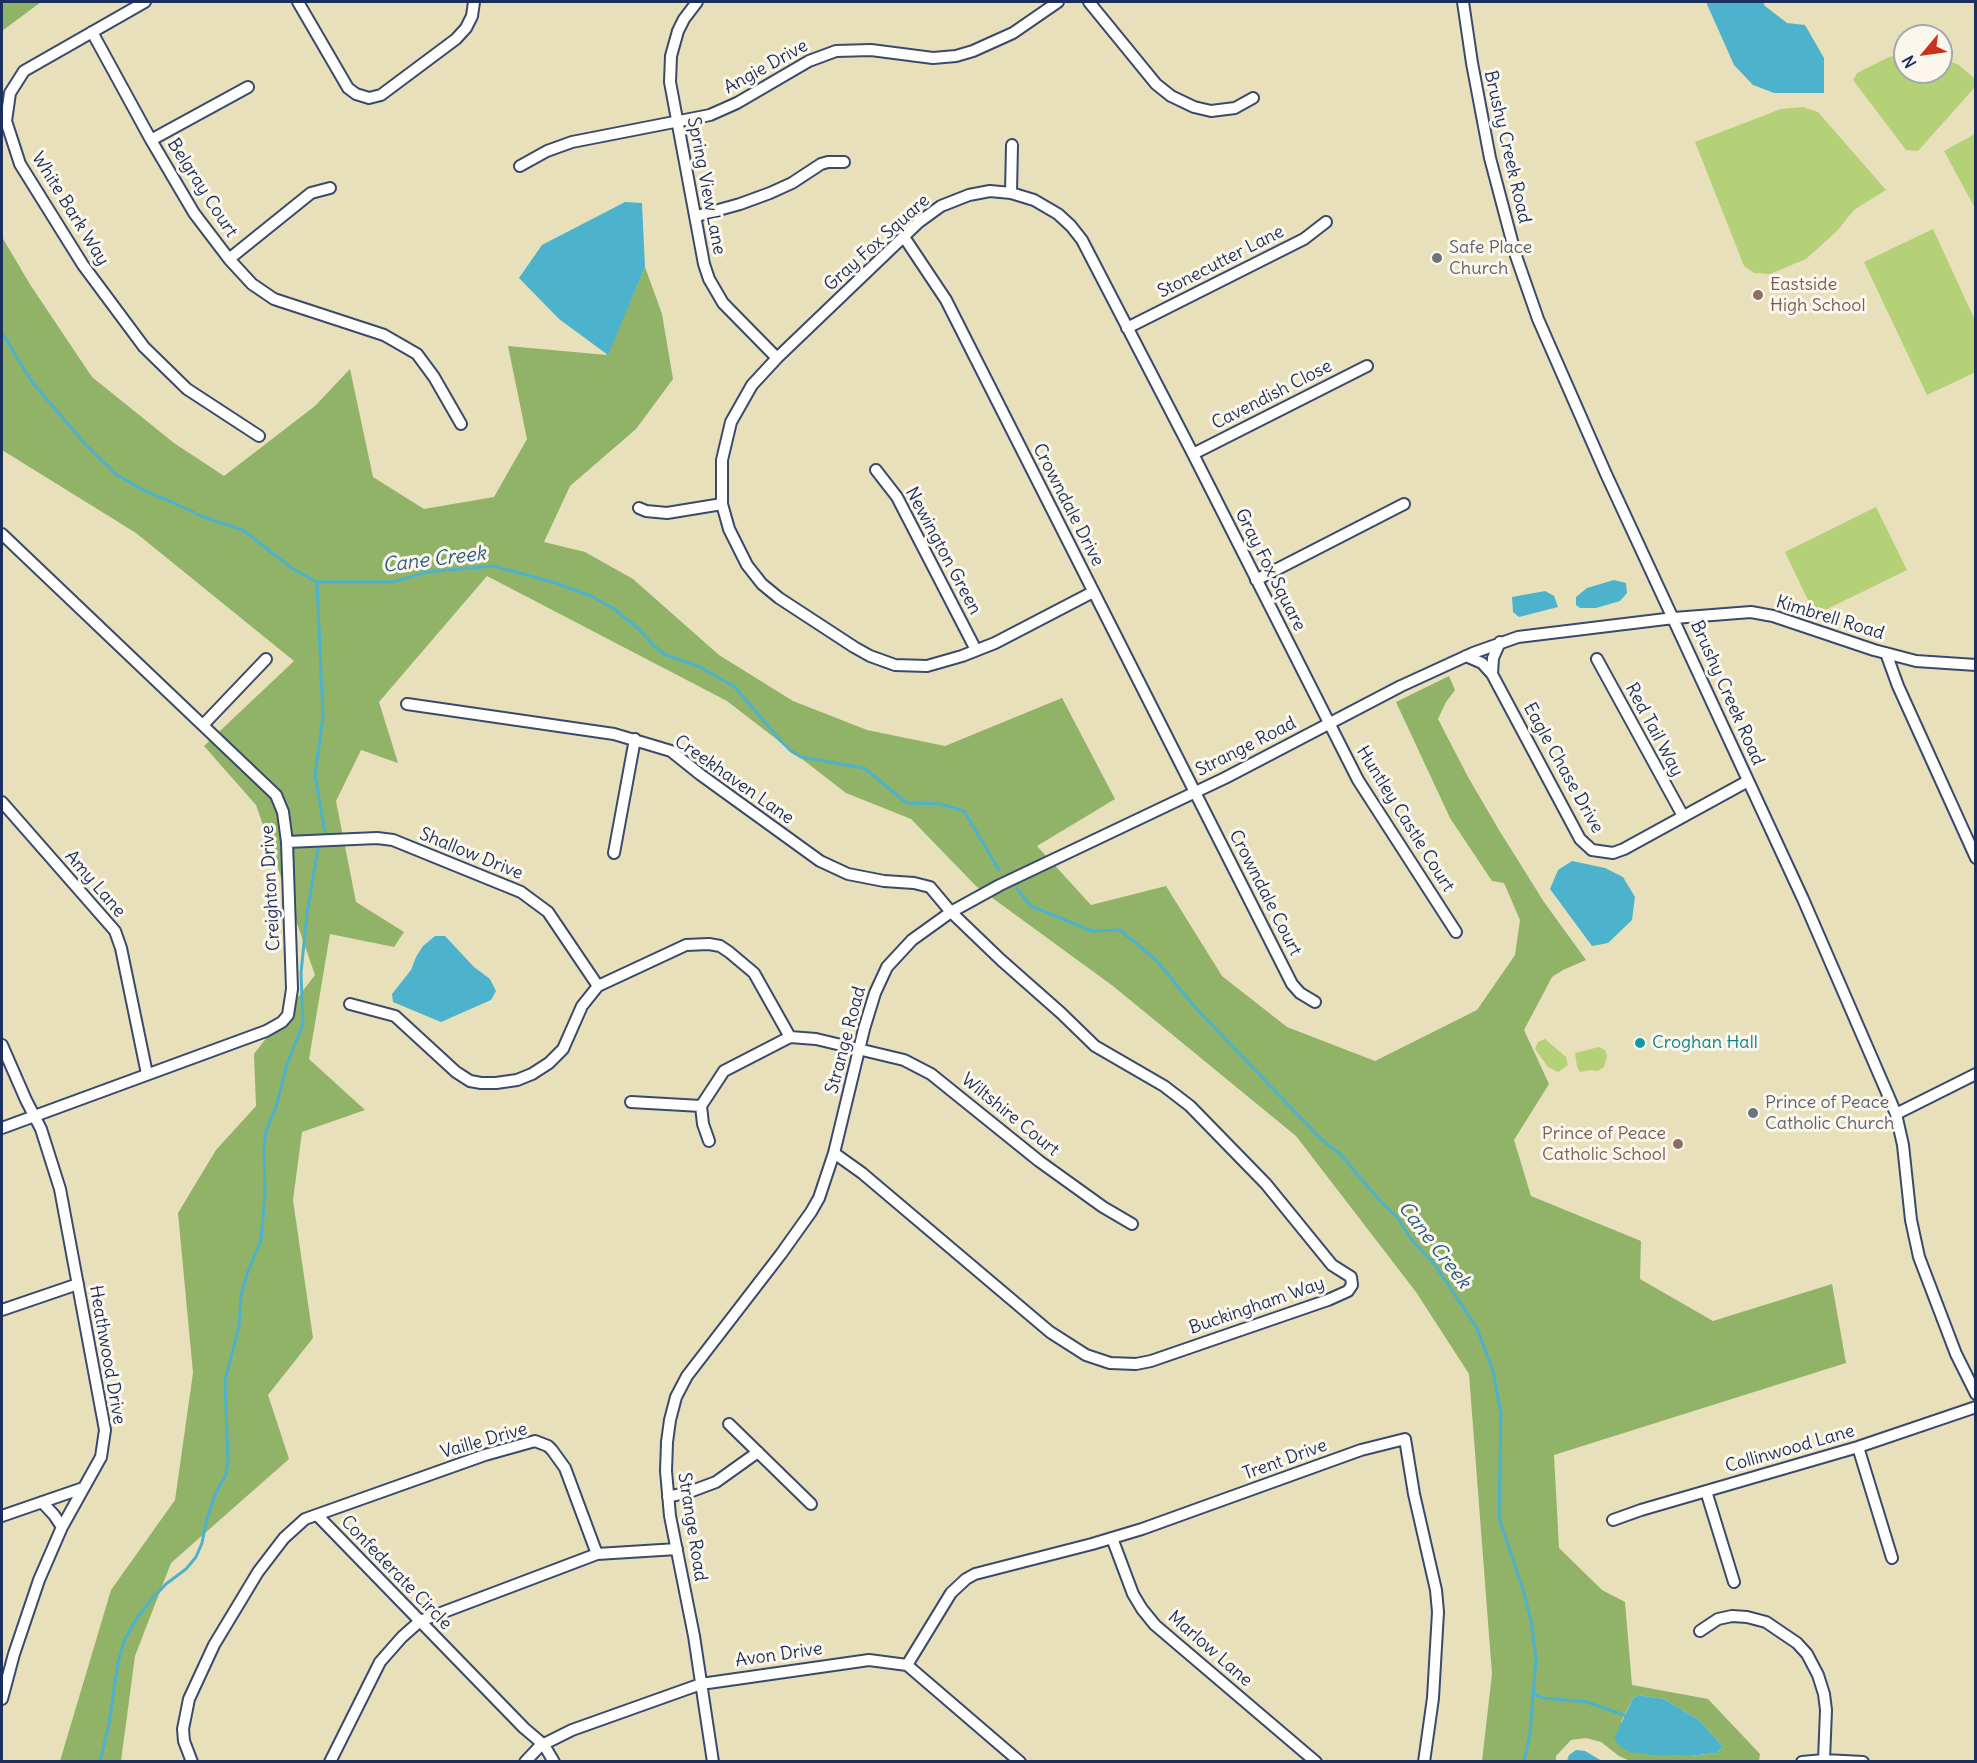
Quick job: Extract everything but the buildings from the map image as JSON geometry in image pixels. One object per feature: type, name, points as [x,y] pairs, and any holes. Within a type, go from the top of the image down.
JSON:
[{"type":"street","name":"White Bark Way","points":[[145,2],[24,71],[10,93],[6,121],[20,164],[83,265],[144,347],[187,389],[258,436]]},
{"type":"street","points":[[298,2],[346,85],[356,94],[369,98],[381,95],[456,39],[466,28],[472,16],[474,2]]},
{"type":"street","name":"Spring View Lane","points":[[697,2],[678,31],[671,56],[670,82],[691,198],[697,216],[704,264],[716,292],[730,312],[777,358]]},
{"type":"street","name":"Angie Drive","points":[[520,166],[547,151],[572,142],[710,115],[822,54],[851,49],[933,58],[956,56],[991,44],[1013,33],[1058,2]]},
{"type":"street","points":[[1089,2],[1156,84],[1171,96],[1194,107],[1210,111],[1235,108],[1253,98]]},
{"type":"street","name":"Brushy Creek Road","points":[[1464,2],[1472,63],[1490,158],[1516,256],[1552,352],[1606,474],[1803,899],[1896,1114],[1903,1145],[1911,1220],[1919,1257],[1956,1354],[1976,1394]]},
{"type":"street","name":"Belgray Court","points":[[92,32],[194,213],[229,259],[252,284],[274,299],[384,335],[417,354],[434,377],[461,424]]},
{"type":"street","points":[[151,140],[248,87]]},
{"type":"street","points":[[1011,193],[1012,145]]},
{"type":"street","points":[[697,216],[770,193],[792,183],[821,164],[844,162]]},
{"type":"street","points":[[229,259],[312,193],[330,189]]},
{"type":"street","name":"Gray Fox Square","points":[[1093,592],[995,643],[941,663],[910,666],[882,661],[863,652],[791,607],[762,584],[737,548],[722,504],[722,460],[732,422],[752,386],[777,358],[925,217],[955,200],[983,191],[1011,193],[1040,202],[1071,226],[1096,265],[1328,723]]},
{"type":"street","name":"Stonecutter Lane","points":[[1127,328],[1304,239],[1326,222]]},
{"type":"street","name":"Crowndale Drive","points":[[904,237],[946,300],[1196,792]]},
{"type":"street","name":"Cavendish Close","points":[[1193,454],[1367,366]]},
{"type":"street","name":"Newington Green","points":[[876,470],[897,497],[976,650]]},
{"type":"street","points":[[639,508],[667,513],[722,504]]},
{"type":"street","points":[[1256,580],[1404,504]]},
{"type":"street","name":"Creighton Drive","points":[[2,534],[276,795],[284,812],[287,842],[292,989],[288,1015],[282,1022],[266,1031],[2,1128]]},
{"type":"street","name":"Kimbrell Road","points":[[1674,618],[1752,612],[1773,616],[1886,653],[1927,662],[1976,665]]},
{"type":"street","name":"Strange Road","points":[[713,1761],[694,1636],[668,1497],[667,1442],[670,1420],[681,1387],[812,1212],[824,1188],[875,993],[887,968],[912,940],[951,912],[1000,885],[1196,792],[1401,686],[1466,656],[1500,642],[1539,633],[1674,618]]},
{"type":"street","points":[[1492,674],[1493,658],[1500,642]]},
{"type":"street","points":[[1886,653],[1898,686],[1976,858]]},
{"type":"street","name":"Eagle Chase Drive","points":[[1466,656],[1482,663],[1492,674],[1572,823],[1586,846],[1597,852],[1613,853],[1748,781]]},
{"type":"street","points":[[203,724],[266,659]]},
{"type":"street","name":"Red Tail Way","points":[[1597,659],[1683,816]]},
{"type":"street","name":"Creekhaven Lane","points":[[407,704],[614,734],[671,751],[820,861],[848,874],[930,887],[951,912]]},
{"type":"street","name":"Huntley Castle Court","points":[[1328,723],[1358,780],[1456,932]]},
{"type":"street","points":[[614,853],[635,739]]},
{"type":"street","name":"Crowndale Court","points":[[1196,792],[1292,984],[1300,993],[1315,1002]]},
{"type":"street","name":"Amy Lane","points":[[2,802],[115,931],[121,948],[147,1074]]},
{"type":"street","name":"Shallow Drive","points":[[287,842],[377,838],[393,840],[521,892],[548,912],[598,986]]},
{"type":"street","name":"Buckingham Way","points":[[834,1153],[862,1173],[1050,1332],[1086,1355],[1110,1363],[1136,1364],[1151,1361],[1328,1300],[1348,1291],[1352,1285],[1351,1277],[1332,1265],[1266,1184],[1190,1106],[1164,1086],[1095,1046],[951,912]]},
{"type":"street","points":[[350,1004],[395,1016],[456,1072],[470,1081],[496,1083],[517,1080],[549,1064],[563,1049],[582,1006],[598,986],[686,945],[701,943],[720,946],[754,973],[790,1037],[724,1071],[701,1106],[703,1124],[709,1141]]},
{"type":"street","name":"Wiltshire Court","points":[[790,1037],[816,1039],[904,1060],[931,1074],[1039,1161],[1103,1207],[1132,1224]]},
{"type":"street","name":"Heathwood Drive","points":[[2,1045],[41,1128],[60,1189],[105,1430],[101,1457],[62,1527],[32,1600],[2,1699]]},
{"type":"street","points":[[1896,1114],[1976,1074]]},
{"type":"street","points":[[631,1102],[701,1106]]},
{"type":"street","points":[[2,1310],[78,1284]]},
{"type":"street","name":"Collinwood Lane","points":[[1613,1520],[1858,1447],[1976,1407]]},
{"type":"street","points":[[729,1424],[811,1503]]},
{"type":"street","name":"Trent Drive","points":[[907,1665],[945,1600],[966,1579],[988,1569],[1112,1538],[1361,1450],[1405,1439],[1414,1494],[1436,1590],[1438,1612],[1433,1698],[1424,1761]]},
{"type":"street","name":"Vaille Drive","points":[[317,1515],[485,1455],[535,1441],[548,1446],[565,1468],[597,1554]]},
{"type":"street","points":[[1858,1447],[1892,1558]]},
{"type":"street","points":[[668,1497],[716,1482],[758,1452]]},
{"type":"street","points":[[2,1516],[83,1488]]},
{"type":"street","points":[[1706,1491],[1734,1582]]},
{"type":"street","points":[[42,1502],[62,1527]]},
{"type":"street","name":"Confederate Circle","points":[[192,1761],[184,1742],[184,1717],[189,1699],[214,1645],[240,1599],[272,1552],[291,1530],[305,1519],[317,1515],[524,1728],[544,1744],[554,1761]]},
{"type":"street","name":"Marlow Lane","points":[[1112,1538],[1133,1594],[1155,1624],[1316,1761]]},
{"type":"street","points":[[330,1761],[380,1662],[420,1621],[597,1554],[677,1549]]},
{"type":"street","points":[[1700,1631],[1718,1619],[1732,1616],[1747,1617],[1766,1622],[1797,1642],[1807,1654],[1818,1675],[1824,1694],[1826,1710],[1824,1760]]},
{"type":"street","name":"Avon Drive","points":[[525,1761],[536,1749],[572,1730],[701,1684],[850,1662],[879,1661],[907,1665]]},
{"type":"street","points":[[907,1665],[1015,1760]]},
{"type":"street","points":[[1802,1761],[1863,1761]]},
{"type":"green space","points":[[2,2],[41,2],[2,31]]},
{"type":"green space","points":[[1893,56],[1893,84],[1953,84],[1953,63],[1975,79],[1975,87],[1918,151],[1906,150],[1853,80],[1857,73]]},
{"type":"green space","points":[[1803,107],[1818,112],[1886,190],[1854,210],[1837,231],[1806,259],[1770,274],[1754,273],[1744,266],[1695,142],[1781,109]]},
{"type":"green space","points":[[1975,134],[1975,208],[1944,151]]},
{"type":"green space","points":[[1933,229],[1975,320],[1976,372],[1927,395],[1864,262]]},
{"type":"green space","points":[[2,237],[31,286],[92,377],[174,443],[224,476],[315,406],[350,369],[373,477],[424,509],[494,497],[527,439],[508,346],[607,355],[645,267],[662,314],[673,379],[636,429],[570,486],[544,542],[585,552],[633,579],[719,655],[793,701],[867,730],[945,746],[1062,698],[1115,799],[1037,846],[1091,905],[1166,886],[1222,976],[1287,1027],[1375,1061],[1477,1010],[1515,955],[1520,920],[1504,883],[1492,881],[1450,818],[1396,702],[1449,676],[1455,690],[1438,719],[1499,830],[1544,902],[1586,960],[1552,977],[1524,1030],[1549,1084],[1514,1140],[1531,1196],[1641,1241],[1640,1279],[1713,1321],[1832,1284],[1846,1363],[1554,1455],[1559,1548],[1602,1590],[1625,1602],[1632,1685],[1708,1699],[1760,1754],[1759,1761],[1630,1761],[1619,1756],[1601,1742],[1586,1738],[1571,1740],[1556,1756],[1556,1761],[1482,1761],[1492,1674],[1469,1374],[1416,1292],[1296,1136],[1113,986],[976,886],[911,819],[846,793],[727,701],[487,576],[379,702],[398,763],[361,750],[336,801],[356,902],[404,932],[394,947],[330,934],[309,1059],[365,1110],[302,1132],[293,1200],[313,1338],[268,1395],[289,1459],[171,1563],[135,1656],[121,1761],[60,1761],[111,1590],[175,1500],[193,1373],[178,1213],[216,1150],[256,1106],[254,1054],[315,975],[256,805],[204,746],[294,661],[136,533],[2,450]],"holes":[[[1638,1695],[1664,1699],[1699,1720],[1723,1747],[1717,1753],[1671,1755],[1621,1722],[1633,1698]]]},
{"type":"green space","points":[[1876,507],[1907,570],[1815,615],[1785,552]]},
{"type":"green space","points":[[1545,1039],[1566,1057],[1568,1065],[1558,1072],[1548,1067],[1535,1049],[1538,1042]]},
{"type":"green space","points":[[1599,1047],[1605,1050],[1607,1056],[1604,1067],[1598,1071],[1580,1072],[1575,1053]]},
{"type":"water","points":[[1706,2],[1763,2],[1787,23],[1805,25],[1824,58],[1824,93],[1774,93],[1753,85],[1734,65]]},
{"type":"water","points":[[625,202],[642,203],[645,267],[608,355],[559,319],[519,278],[542,245]]},
{"type":"water","points":[[1614,580],[1626,583],[1627,593],[1620,601],[1596,608],[1580,608],[1576,605],[1576,597],[1587,588]]},
{"type":"water","points":[[1545,591],[1554,596],[1558,607],[1519,617],[1513,612],[1512,597]]},
{"type":"water","points":[[1572,861],[1605,868],[1623,877],[1635,897],[1632,920],[1608,943],[1592,946],[1550,889],[1558,870]]},
{"type":"water","points":[[435,936],[445,936],[474,967],[490,979],[496,991],[491,1000],[441,1022],[393,1002],[392,994],[411,970],[423,946]]},
{"type":"water","points":[[1638,1695],[1664,1699],[1699,1720],[1723,1747],[1717,1753],[1689,1756],[1629,1752],[1614,1739],[1633,1698]]},
{"type":"water","points":[[1576,1750],[1585,1751],[1602,1761],[1567,1761],[1569,1755]]},
{"type":"waterway","name":"Cane Creek","points":[[2,333],[32,382],[87,446],[117,475],[145,491],[201,516],[243,530],[293,569],[317,582],[392,582],[428,572],[494,566],[556,583],[591,596],[613,608],[664,654],[700,667],[735,687],[780,740],[801,757],[864,768],[907,803],[940,804],[964,811],[999,870]]},
{"type":"waterway","points":[[317,582],[323,718],[315,775],[325,832]]},
{"type":"waterway","points":[[100,1762],[109,1724],[118,1662],[125,1639],[136,1619],[151,1600],[196,1557],[215,1495],[226,1474],[228,1461],[225,1381],[239,1326],[241,1296],[261,1240],[265,1196],[266,1131],[276,1107],[287,1064],[303,1024],[301,973],[307,913],[318,849]]},
{"type":"waterway","name":"Cane Creek","points":[[1017,889],[1031,906],[1092,931],[1120,930],[1156,960],[1194,1006],[1320,1138],[1340,1154],[1396,1216],[1413,1241],[1435,1265],[1477,1328],[1493,1371],[1501,1414],[1499,1518],[1524,1593],[1531,1621],[1536,1659],[1530,1734],[1524,1762]]},
{"type":"waterway","name":"Cane Creek","points":[[1533,1694],[1543,1698],[1587,1702],[1624,1715]]},
{"type":"place","name":"Safe Place Church","points":[[1437,258]]},
{"type":"place","name":"Eastside High School","points":[[1758,295]]},
{"type":"place","name":"Croghan Hall","points":[[1640,1043]]},
{"type":"place","name":"Prince of Peace Catholic Church","points":[[1753,1113]]},
{"type":"place","name":"Prince of Peace Catholic School","points":[[1678,1144]]}]
